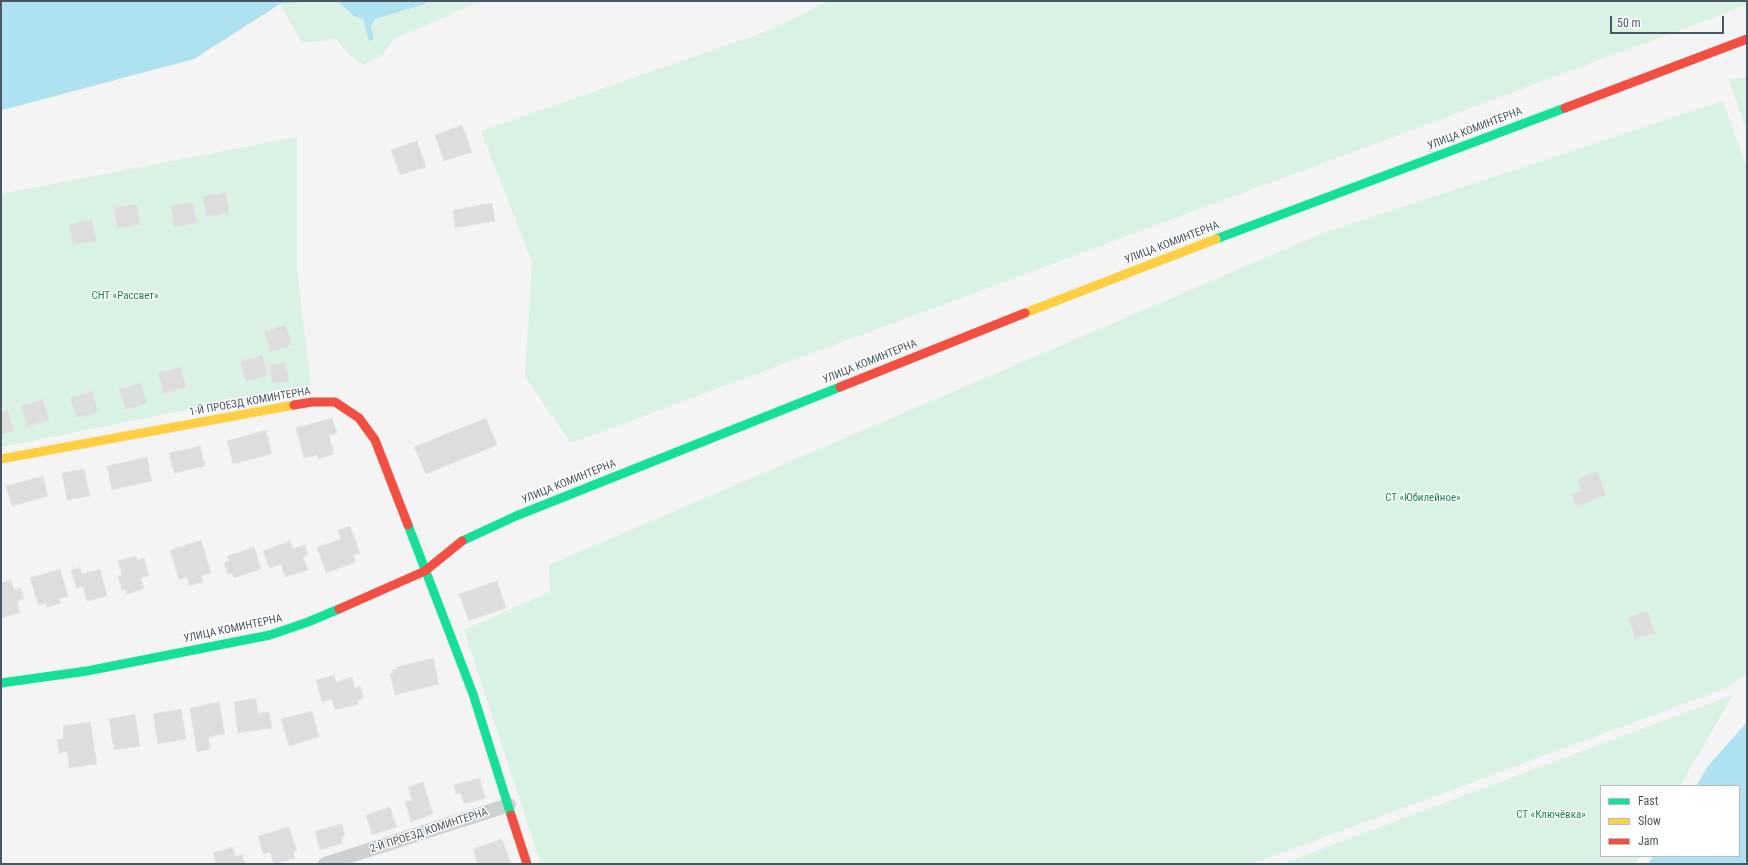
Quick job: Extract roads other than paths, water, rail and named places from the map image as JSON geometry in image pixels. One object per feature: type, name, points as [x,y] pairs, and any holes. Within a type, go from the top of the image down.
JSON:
[{"type":"street","name":"УЛИЦА КОМИНТЕРНА","points":[[1,683],[87,670],[270,635],[308,622],[425,571],[466,538],[516,516],[1079,291],[1747,39]]},
{"type":"street","name":"1-Й ПРОЕЗД КОМИНТЕРНА","points":[[1,459],[312,402],[335,402],[358,418],[375,440],[473,694],[510,805],[527,864]]},
{"type":"street","name":"2-Й ПРОЕЗД КОМИНТЕРНА","points":[[325,864],[510,805]]},
{"type":"water","points":[[1,1],[314,1],[280,4],[194,59],[3,110],[1,110]]},
{"type":"water","points":[[337,1],[427,1],[425,4],[375,19],[371,26],[374,39],[369,41],[363,19],[354,16]]},
{"type":"water","points":[[1747,722],[1747,858],[1744,864],[1648,864],[1652,857],[1740,857],[1740,785],[1697,785],[1708,766]]},
{"type":"park label","name":"СНТ «Рассвет»","points":[[125,296]]},
{"type":"park label","name":"СТ «Юбилейное»","points":[[1423,498]]},
{"type":"park label","name":"СТ «Ключёвка»","points":[[1551,815]]}]
